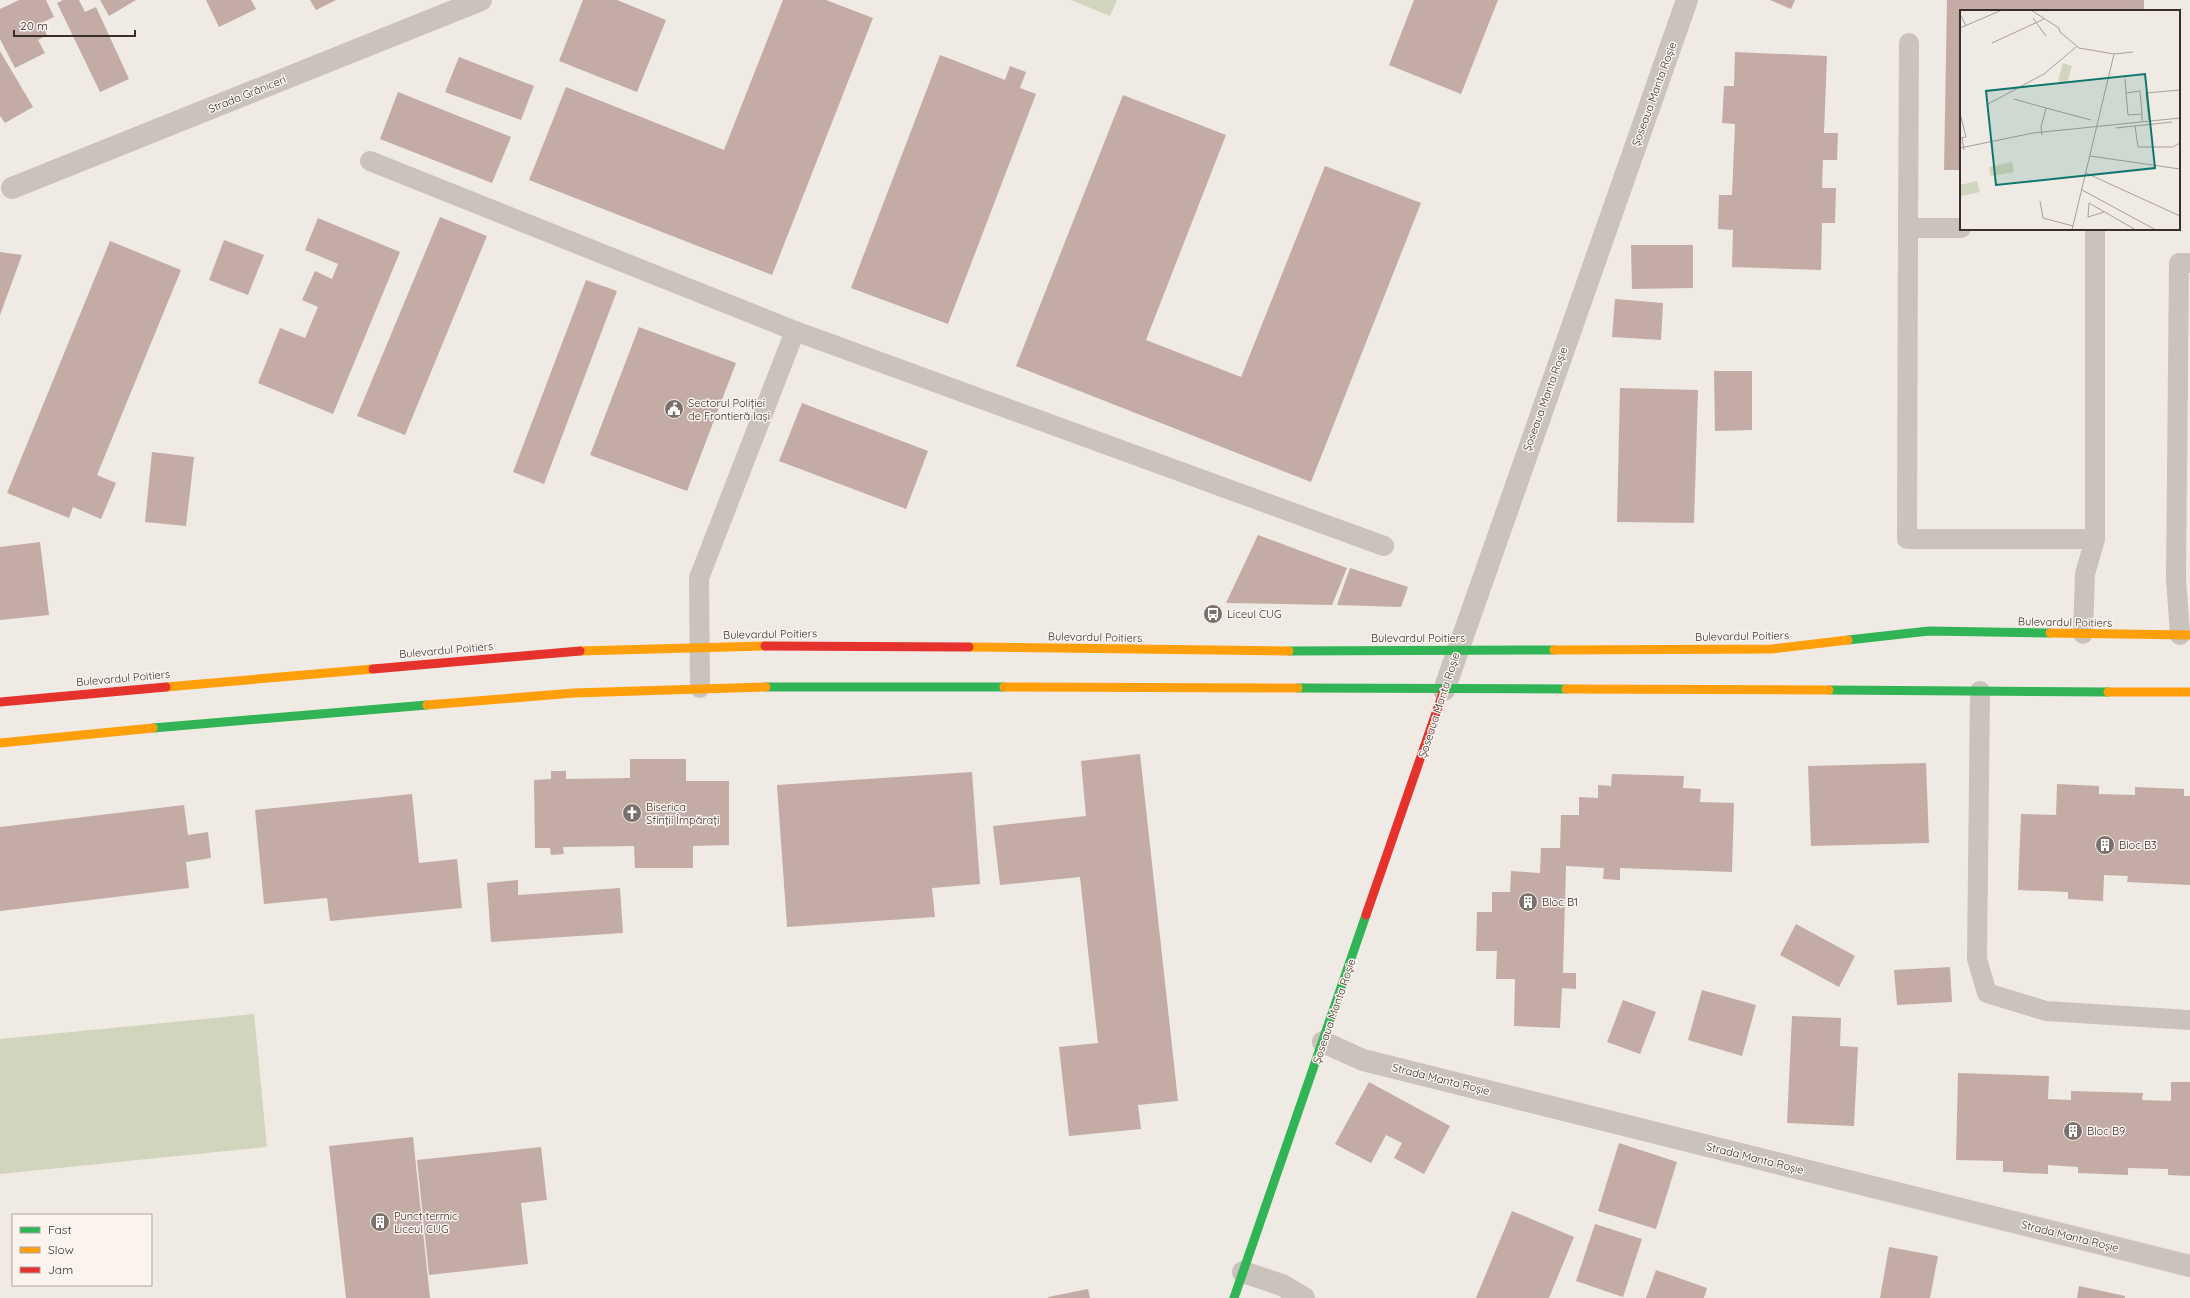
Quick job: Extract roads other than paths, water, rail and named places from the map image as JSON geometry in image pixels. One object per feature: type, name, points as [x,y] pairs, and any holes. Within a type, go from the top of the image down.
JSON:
[{"type":"main road","name":"Bulevardul Poitiers","points":[[0,702],[566,652],[700,647],[922,646],[1201,651],[1772,649],[1929,631],[2185,635]]},
{"type":"main road","points":[[0,743],[113,731],[566,693],[700,688],[886,686],[1444,690],[2190,692]]},
{"type":"main road","name":"Șoseaua Manta Roșie","points":[[1234,1298],[1444,690]]},
{"type":"street","name":"Strada Grăniceri","points":[[12,188],[481,0]]},
{"type":"street","name":"Șoseaua Manta Roșie","points":[[1444,690],[1457,649],[1687,0]]},
{"type":"street","name":"Strada Manta Roșie","points":[[1323,1042],[1371,1062],[2190,1266]]},
{"type":"street","points":[[1243,1272],[1282,1285],[1304,1298]]},
{"type":"lane","points":[[1909,43],[1907,539],[2095,540]]},
{"type":"lane","points":[[370,160],[795,331],[1384,546]]},
{"type":"lane","points":[[1908,228],[1960,228]]},
{"type":"lane","points":[[2083,634],[2085,574],[2095,540],[2095,230]]},
{"type":"lane","points":[[2185,635],[2176,578],[2179,263],[2190,263]]},
{"type":"lane","points":[[700,688],[699,578],[795,331]]},
{"type":"lane","points":[[1980,691],[1977,959],[1987,993],[2046,1011],[2190,1020]]},
{"type":"place","name":"Sectorul Poliției de Frontieră Iași","points":[[674,409]]},
{"type":"place","name":"Liceul CUG","points":[[1213,614]]},
{"type":"place","name":"Biserica Sfinții Împărați","points":[[632,813]]},
{"type":"place","name":"Bloc B3","points":[[2105,845]]},
{"type":"place","name":"Bloc B1","points":[[1528,902]]},
{"type":"place","name":"Bloc B9","points":[[2073,1131]]},
{"type":"place","name":"Punct termic Liceul CUG","points":[[380,1222]]}]
